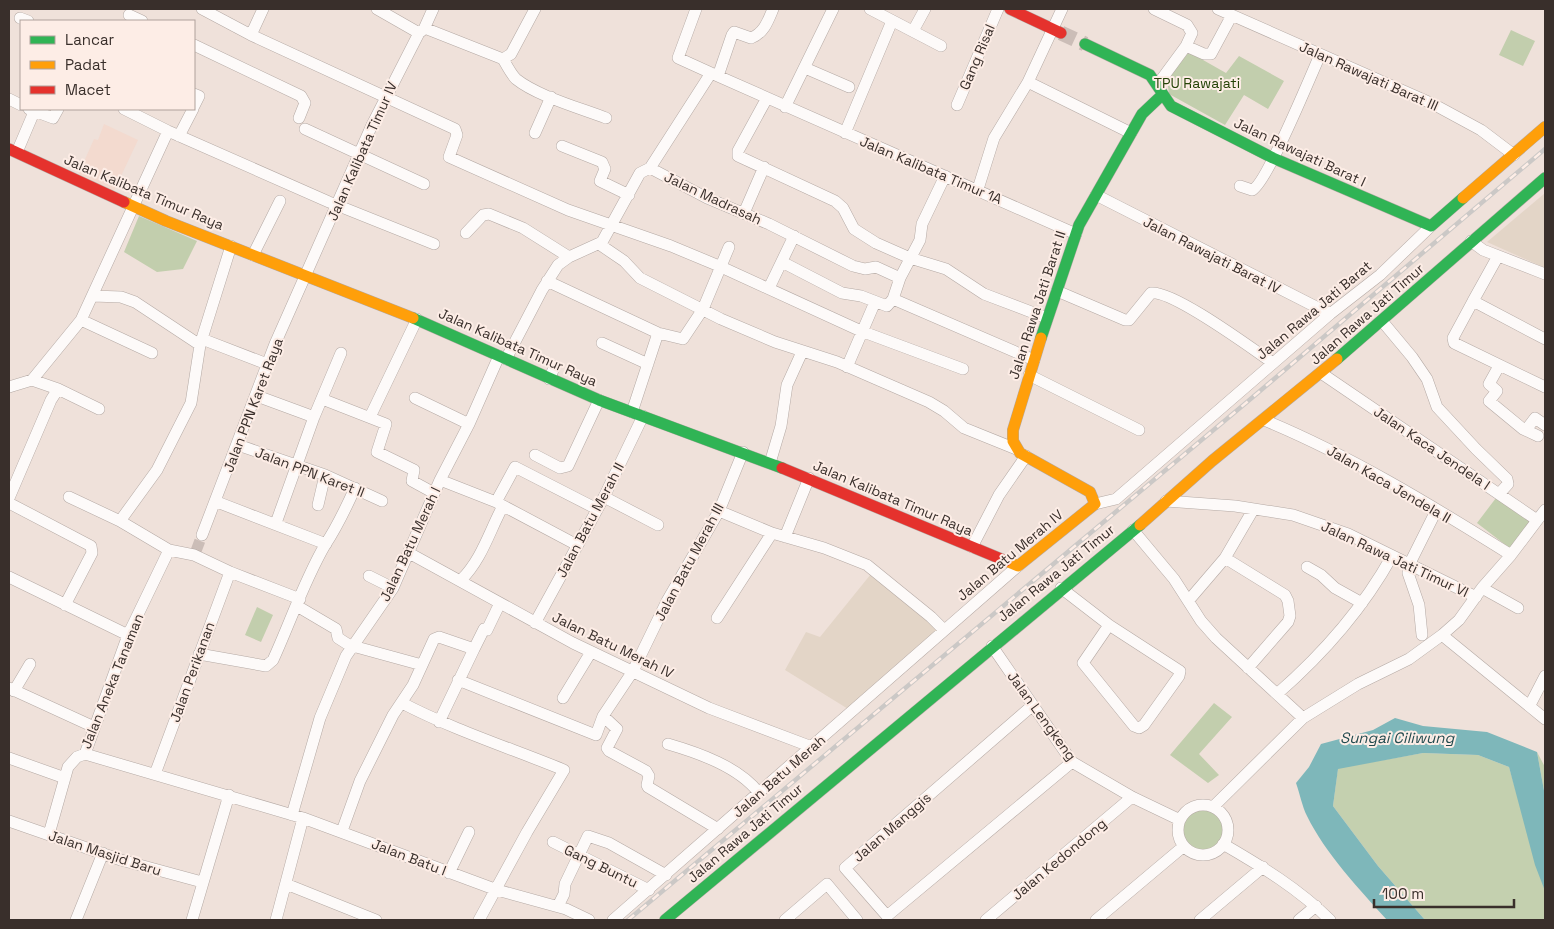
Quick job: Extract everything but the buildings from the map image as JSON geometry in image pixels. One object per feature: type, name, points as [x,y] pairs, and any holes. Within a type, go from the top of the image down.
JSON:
[{"type":"street","points":[[202,9],[251,35],[455,129],[457,135],[449,157],[568,210],[671,246],[719,266],[861,331],[963,369]]},
{"type":"street","points":[[251,35],[263,9]]},
{"type":"street","points":[[377,9],[421,31],[503,60],[517,79],[551,97],[606,118]]},
{"type":"street","points":[[503,60],[511,54],[535,9]]},
{"type":"street","name":"Jalan Kalibata Timur 1A","points":[[696,9],[678,58],[785,107],[978,189],[1076,234]]},
{"type":"street","points":[[650,168],[714,74],[734,32],[751,38],[758,36],[768,23],[773,9]]},
{"type":"street","points":[[785,107],[833,9]]},
{"type":"street","points":[[870,9],[891,16],[913,31],[941,46]]},
{"type":"street","points":[[913,31],[925,9]]},
{"type":"street","name":"Gang Risal","points":[[957,105],[998,9]]},
{"type":"street","points":[[1010,9],[1056,31]]},
{"type":"street","points":[[978,189],[994,138],[1056,31],[1062,9]]},
{"type":"street","points":[[1154,9],[1190,27],[1192,33],[1186,46],[1158,84]]},
{"type":"street","name":"Jalan Rawajati Barat III","points":[[1218,9],[1433,104],[1481,130],[1514,155]]},
{"type":"street","name":"Jalan Kalibata Timur IV","points":[[305,276],[385,96],[431,10]]},
{"type":"street","points":[[1186,46],[1204,54],[1211,54],[1232,15]]},
{"type":"street","points":[[845,133],[891,16]]},
{"type":"street","points":[[1085,44],[1145,72],[1158,84],[1162,95]]},
{"type":"street","points":[[195,45],[301,96],[305,103],[298,118]]},
{"type":"street","points":[[1240,186],[1249,190],[1255,189],[1273,158],[1320,54]]},
{"type":"street","points":[[805,68],[849,87]]},
{"type":"street","points":[[1028,82],[1131,133]]},
{"type":"street","points":[[195,94],[199,96],[195,104]]},
{"type":"street","name":"Jalan Rawajati Barat I","points":[[1162,95],[1171,106],[1273,158],[1431,226]]},
{"type":"street","name":"Jalan Rawa Jati Barat II","points":[[1021,452],[1013,430],[1047,318],[1076,234],[1096,195],[1147,107],[1162,95]]},
{"type":"street","points":[[535,132],[551,97]]},
{"type":"street","points":[[767,98],[737,153],[738,156],[835,201],[842,208],[848,221],[859,234],[910,258],[946,269],[984,294],[1047,318]]},
{"type":"street","points":[[13,150],[32,110],[53,118],[57,110]]},
{"type":"street","points":[[126,110],[179,136],[337,205],[434,244]]},
{"type":"street","points":[[179,136],[192,110]]},
{"type":"street","name":"Jalan Rawa Jati Barat","points":[[1095,504],[1116,498],[1330,314],[1380,275],[1431,226],[1545,127]]},
{"type":"street","points":[[305,129],[424,184]]},
{"type":"street","points":[[9,387],[32,380],[80,320],[93,296],[168,131]]},
{"type":"street","points":[[562,146],[602,162],[605,169],[600,181],[629,195]]},
{"type":"street","name":"Jalan Kalibata Timur Raya","points":[[13,150],[133,207],[417,320],[599,400],[809,478],[1018,566]]},
{"type":"street","points":[[744,213],[764,167]]},
{"type":"street","name":"Jalan Madrasah","points":[[502,357],[547,281],[558,266],[569,257],[599,244],[613,227],[640,173],[650,168],[708,198],[794,236],[853,266],[865,269],[876,267],[900,278]]},
{"type":"street","points":[[782,262],[829,288],[842,293],[861,296],[887,306],[893,299],[900,278],[920,240],[922,224],[945,176]]},
{"type":"street","name":"Jalan Rawa Jati Timur","points":[[665,920],[1264,420],[1326,377],[1382,321],[1471,245],[1545,178]]},
{"type":"street","name":"Jalan Rawa Jati Timur","points":[[1471,245],[1545,191]]},
{"type":"street","name":"Jalan Rawajati Barat IV","points":[[1096,195],[1330,314]]},
{"type":"street","points":[[253,255],[280,201]]},
{"type":"street","points":[[466,233],[483,215],[489,214],[524,228],[569,257]]},
{"type":"street","points":[[768,288],[794,236]]},
{"type":"street","points":[[599,244],[624,261],[640,278],[753,333],[847,367],[929,402],[944,411],[964,428],[1021,452],[1085,488],[1093,497],[1095,504]]},
{"type":"street","points":[[1471,245],[1545,274]]},
{"type":"street","points":[[120,521],[157,470],[192,403],[201,342],[231,246]]},
{"type":"street","points":[[547,281],[658,334],[683,339],[703,309],[719,266],[729,247]]},
{"type":"street","points":[[1498,256],[1452,341],[1545,388]]},
{"type":"street","name":"Jalan PPN Karet Raya","points":[[202,535],[217,502],[267,364],[305,276]]},
{"type":"street","points":[[1057,290],[1119,318],[1129,320],[1152,293],[1163,294],[1220,327],[1273,363]]},
{"type":"street","points":[[93,296],[121,297],[134,302],[201,342],[267,364]]},
{"type":"street","points":[[893,299],[1034,360]]},
{"type":"street","points":[[1472,301],[1545,339]]},
{"type":"street","points":[[847,367],[875,302]]},
{"type":"street","points":[[80,320],[152,353]]},
{"type":"street","points":[[370,417],[417,320]]},
{"type":"street","points":[[1382,321],[1412,357],[1427,379],[1436,407],[1507,479],[1508,484],[1500,494]]},
{"type":"street","points":[[632,412],[658,334]]},
{"type":"street","points":[[602,343],[648,364]]},
{"type":"street","points":[[770,463],[781,426],[787,385],[802,352]]},
{"type":"street","points":[[276,523],[296,464],[341,353]]},
{"type":"street","name":"Jalan Batu Merah I","points":[[276,920],[286,884],[298,816],[320,718],[346,656],[393,588],[440,480],[502,357]]},
{"type":"street","points":[[549,379],[555,366]]},
{"type":"street","points":[[1499,366],[1489,384],[1497,391],[1489,400],[1523,432],[1538,436]]},
{"type":"street","points":[[1029,375],[1139,430]]},
{"type":"street","name":"Jalan Kaca Jendela I","points":[[1326,377],[1534,519]]},
{"type":"street","points":[[32,380],[58,389],[99,408]]},
{"type":"street","points":[[9,498],[51,400],[58,389]]},
{"type":"street","points":[[257,396],[314,417]]},
{"type":"street","points":[[415,398],[469,424]]},
{"type":"street","points":[[322,399],[387,424],[377,452],[414,470],[412,481],[434,493]]},
{"type":"street","points":[[535,455],[560,468],[568,466],[599,400]]},
{"type":"street","name":"Jalan Batu Merah II","points":[[535,623],[604,497],[643,416]]},
{"type":"street","points":[[1523,432],[1535,418],[1545,425]]},
{"type":"street","name":"Jalan Kaca Jendela II","points":[[1264,420],[1317,443],[1396,486],[1511,555]]},
{"type":"street","name":"Jalan PPN Karet II","points":[[238,445],[325,475],[382,502]]},
{"type":"street","name":"Jalan Batu Merah III","points":[[458,680],[596,735],[603,716],[632,671],[667,601],[718,511],[743,452]]},
{"type":"street","points":[[972,547],[1021,452]]},
{"type":"street","points":[[461,580],[471,570],[482,553],[514,467],[597,510]]},
{"type":"street","points":[[318,505],[325,475]]},
{"type":"street","points":[[785,538],[809,478]]},
{"type":"street","points":[[440,480],[499,504],[577,544]]},
{"type":"street","points":[[199,654],[266,666],[274,660],[326,544],[338,528],[355,488]]},
{"type":"street","points":[[69,497],[120,521],[169,550],[195,553],[230,572],[299,602],[336,629],[341,641],[422,665]]},
{"type":"street","points":[[604,497],[658,526]]},
{"type":"street","name":"Jalan Rawa Jati Timur VI","points":[[1166,501],[1293,515],[1348,534],[1409,565],[1518,608]]},
{"type":"street","points":[[217,502],[276,523],[326,544]]},
{"type":"street","points":[[9,503],[91,546],[92,554],[65,605]]},
{"type":"street","name":"Jalan Batu Merah IV","points":[[944,630],[1018,566],[1095,504]]},
{"type":"street","points":[[1189,600],[1224,558],[1253,510]]},
{"type":"street","points":[[1215,804],[1225,819],[1228,828],[1223,844],[1216,850],[1199,854],[1184,846],[1178,833],[1180,820],[1185,812],[1194,806],[1215,804],[1303,718],[1358,684],[1409,659],[1442,635],[1459,620],[1479,592],[1511,555],[1534,519],[1545,510]]},
{"type":"street","points":[[718,511],[785,538],[824,548],[867,565],[931,617],[944,630]]},
{"type":"street","points":[[1422,635],[1419,605],[1408,573],[1409,565],[1436,511]]},
{"type":"street","points":[[1133,530],[1189,600],[1200,621],[1303,718]]},
{"type":"street","points":[[717,618],[772,533]]},
{"type":"street","name":"Jalan Aneka Tanaman","points":[[49,834],[65,778],[72,761],[85,754],[128,636],[169,550]]},
{"type":"street","name":"Jalan Batu Merah IV","points":[[409,553],[591,652],[709,708],[812,747]]},
{"type":"street","points":[[1277,694],[1330,644],[1362,603],[1392,556]]},
{"type":"street","points":[[1224,558],[1280,591],[1288,602],[1290,616],[1288,622],[1248,668]]},
{"type":"street","points":[[1306,567],[1321,575],[1335,588],[1362,603]]},
{"type":"street","name":"Jalan Perikanan","points":[[156,774],[230,572]]},
{"type":"street","points":[[369,576],[393,588]]},
{"type":"street","points":[[9,577],[128,636]]},
{"type":"street","points":[[1061,588],[1109,625],[1180,671],[1179,676],[1144,726],[1139,728],[1134,726],[1083,663],[1109,625]]},
{"type":"street","points":[[439,722],[484,629],[487,630],[500,603]]},
{"type":"street","name":"Jalan Batu Merah","points":[[614,920],[944,630]]},
{"type":"street","points":[[1442,635],[1545,719]]},
{"type":"street","points":[[342,831],[360,781],[393,715],[402,703],[436,637],[474,649]]},
{"type":"street","name":"Jalan Lengkeng","points":[[992,646],[1072,762],[1132,797],[1180,820]]},
{"type":"street","points":[[563,698],[591,652]]},
{"type":"street","points":[[30,664],[12,690],[94,727]]},
{"type":"street","points":[[1530,705],[1545,676]]},
{"type":"street","points":[[402,703],[439,722],[481,736],[564,770],[526,832],[497,890],[479,920]]},
{"type":"street","name":"Jalan Manggis","points":[[1033,705],[845,868],[887,916],[1072,762]]},
{"type":"street","points":[[603,716],[617,728],[607,748],[609,751],[646,771],[649,776],[648,787],[718,828]]},
{"type":"street","points":[[668,744],[686,749],[742,775],[759,793]]},
{"type":"street","name":"Jalan Batu I","points":[[85,754],[298,816],[342,831],[449,873],[497,890],[558,906],[589,920]]},
{"type":"street","points":[[9,758],[65,778]]},
{"type":"street","points":[[192,920],[229,795]]},
{"type":"street","name":"Jalan Kedondong","points":[[986,920],[1132,797]]},
{"type":"street","name":"Jalan Masjid Baru","points":[[9,821],[103,853],[202,882]]},
{"type":"street","points":[[449,873],[469,832]]},
{"type":"street","points":[[558,906],[564,894],[565,884],[588,836],[609,842],[666,875]]},
{"type":"street","name":"Gang Buntu","points":[[553,842],[649,890]]},
{"type":"street","points":[[1223,844],[1263,867],[1316,906],[1330,920]]},
{"type":"street","points":[[1096,920],[1184,846]]},
{"type":"street","points":[[76,920],[103,853]]},
{"type":"street","points":[[1200,920],[1263,867]]},
{"type":"street","points":[[286,884],[354,916],[371,919]]},
{"type":"street","points":[[785,920],[827,884],[858,920]]},
{"type":"street","points":[[1299,920],[1316,906]]},
{"type":"shaded area","points":[[104,124],[138,140],[114,191],[78,175],[94,139],[98,140]]},
{"type":"shaded area","points":[[1545,193],[1545,268],[1487,242]]},
{"type":"shaded area","points":[[875,569],[945,631],[853,712],[785,670],[806,632],[820,637]]},
{"type":"green space","points":[[1511,30],[1535,41],[1523,66],[1499,55]]},
{"type":"green space","name":"TPU Rawajati","points":[[1189,52],[1226,73],[1239,56],[1284,81],[1268,109],[1244,95],[1225,125],[1169,94],[1167,79]]},
{"type":"green space","points":[[139,216],[197,241],[183,269],[157,272],[124,252]]},
{"type":"green space","points":[[1499,494],[1534,520],[1512,550],[1477,523]]},
{"type":"green space","points":[[257,607],[273,615],[261,642],[245,635]]},
{"type":"green space","points":[[1214,703],[1232,717],[1199,754],[1219,775],[1208,783],[1170,755]]},
{"type":"green space","points":[[1537,752],[1545,767],[1545,796]]},
{"type":"green space","points":[[1423,753],[1478,755],[1509,767],[1545,891],[1545,920],[1425,920],[1378,866],[1333,806],[1338,768]]},
{"type":"green space","points":[[1203,805],[1212,807],[1223,816],[1228,830],[1226,839],[1217,850],[1203,855],[1194,853],[1183,844],[1178,830],[1180,821],[1189,810]]},
{"type":"water","name":"Sungai Ciliwung","points":[[1395,718],[1423,726],[1487,732],[1537,752],[1545,796],[1545,891],[1535,865],[1509,767],[1478,755],[1423,753],[1338,769],[1333,806],[1378,866],[1425,920],[1387,920],[1355,884],[1314,830],[1305,812],[1296,783],[1309,767],[1321,744],[1373,730]]},
{"type":"tunnel","points":[[1061,33],[1085,44]]},
{"type":"tunnel","points":[[196,551],[202,535]]},
{"type":"railway","points":[[628,920],[1247,402],[1545,149]]},
{"type":"traffic: fast","points":[[1085,44],[1150,75],[1171,106],[1273,158],[1431,226],[1463,198]]},
{"type":"traffic: fast","points":[[1041,338],[1079,225],[1142,114],[1162,95]]},
{"type":"traffic: fast","points":[[1337,359],[1545,178]]},
{"type":"traffic: fast","points":[[413,318],[599,400],[782,468]]},
{"type":"traffic: fast","points":[[665,920],[1140,525]]},
{"type":"traffic: slow","points":[[1463,198],[1545,127]]},
{"type":"traffic: slow","points":[[124,202],[166,221],[413,318]]},
{"type":"traffic: slow","points":[[1006,561],[1018,566],[1095,504],[1090,492],[1020,453],[1013,441],[1013,430],[1041,338]]},
{"type":"traffic: slow","points":[[1140,525],[1212,461],[1337,359]]},
{"type":"traffic: jam","points":[[1010,9],[1061,33]]},
{"type":"traffic: jam","points":[[9,149],[124,202]]},
{"type":"traffic: jam","points":[[782,468],[1006,561]]}]
